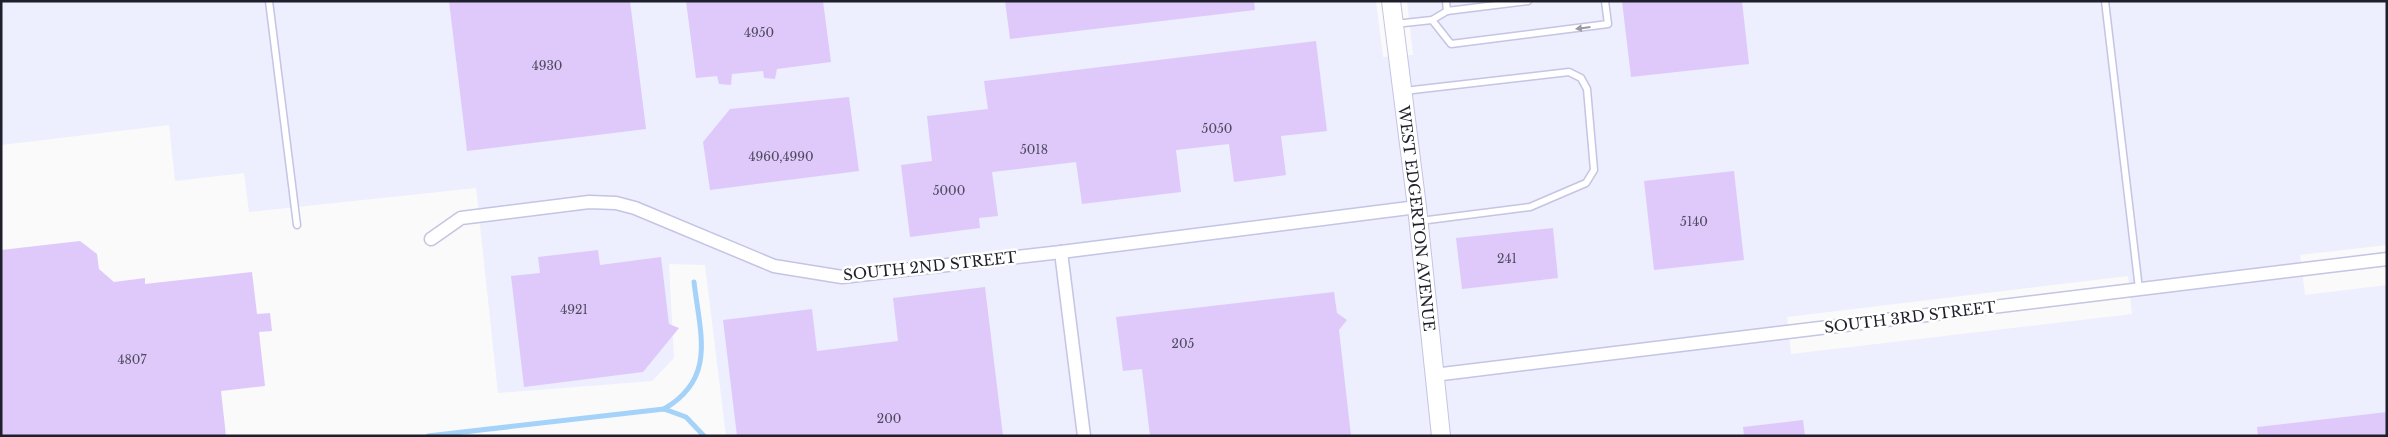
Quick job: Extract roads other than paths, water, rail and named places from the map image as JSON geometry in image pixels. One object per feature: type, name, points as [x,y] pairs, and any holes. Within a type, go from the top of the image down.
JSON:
[{"type":"street","name":"WEST EDGERTON AVENUE","points":[[1391,1],[1418,214],[1441,436]]},
{"type":"street","name":"SOUTH 2ND STREET","points":[[431,239],[461,218],[589,202],[616,203],[635,208],[774,266],[842,277],[1418,214]]},
{"type":"street","points":[[1061,252],[1084,436]]},
{"type":"street","name":"SOUTH 3RD STREET","points":[[1434,375],[2387,259]]},
{"type":"lane","points":[[269,1],[297,225]]},
{"type":"lane","points":[[1446,1],[1447,11]]},
{"type":"lane","points":[[1394,24],[1432,20],[1447,11],[1528,1]]},
{"type":"lane","points":[[1432,20],[1451,44],[1608,24],[1606,1]]},
{"type":"lane","points":[[2105,1],[2140,289]]},
{"type":"lane","points":[[1402,92],[1569,72],[1581,78],[1587,89],[1594,170],[1586,183],[1530,207],[1418,214]]},
{"type":"waterway","points":[[664,409],[681,397],[692,383],[698,369],[701,337],[694,282]]},
{"type":"waterway","points":[[428,436],[664,409],[686,417],[704,436]]}]
